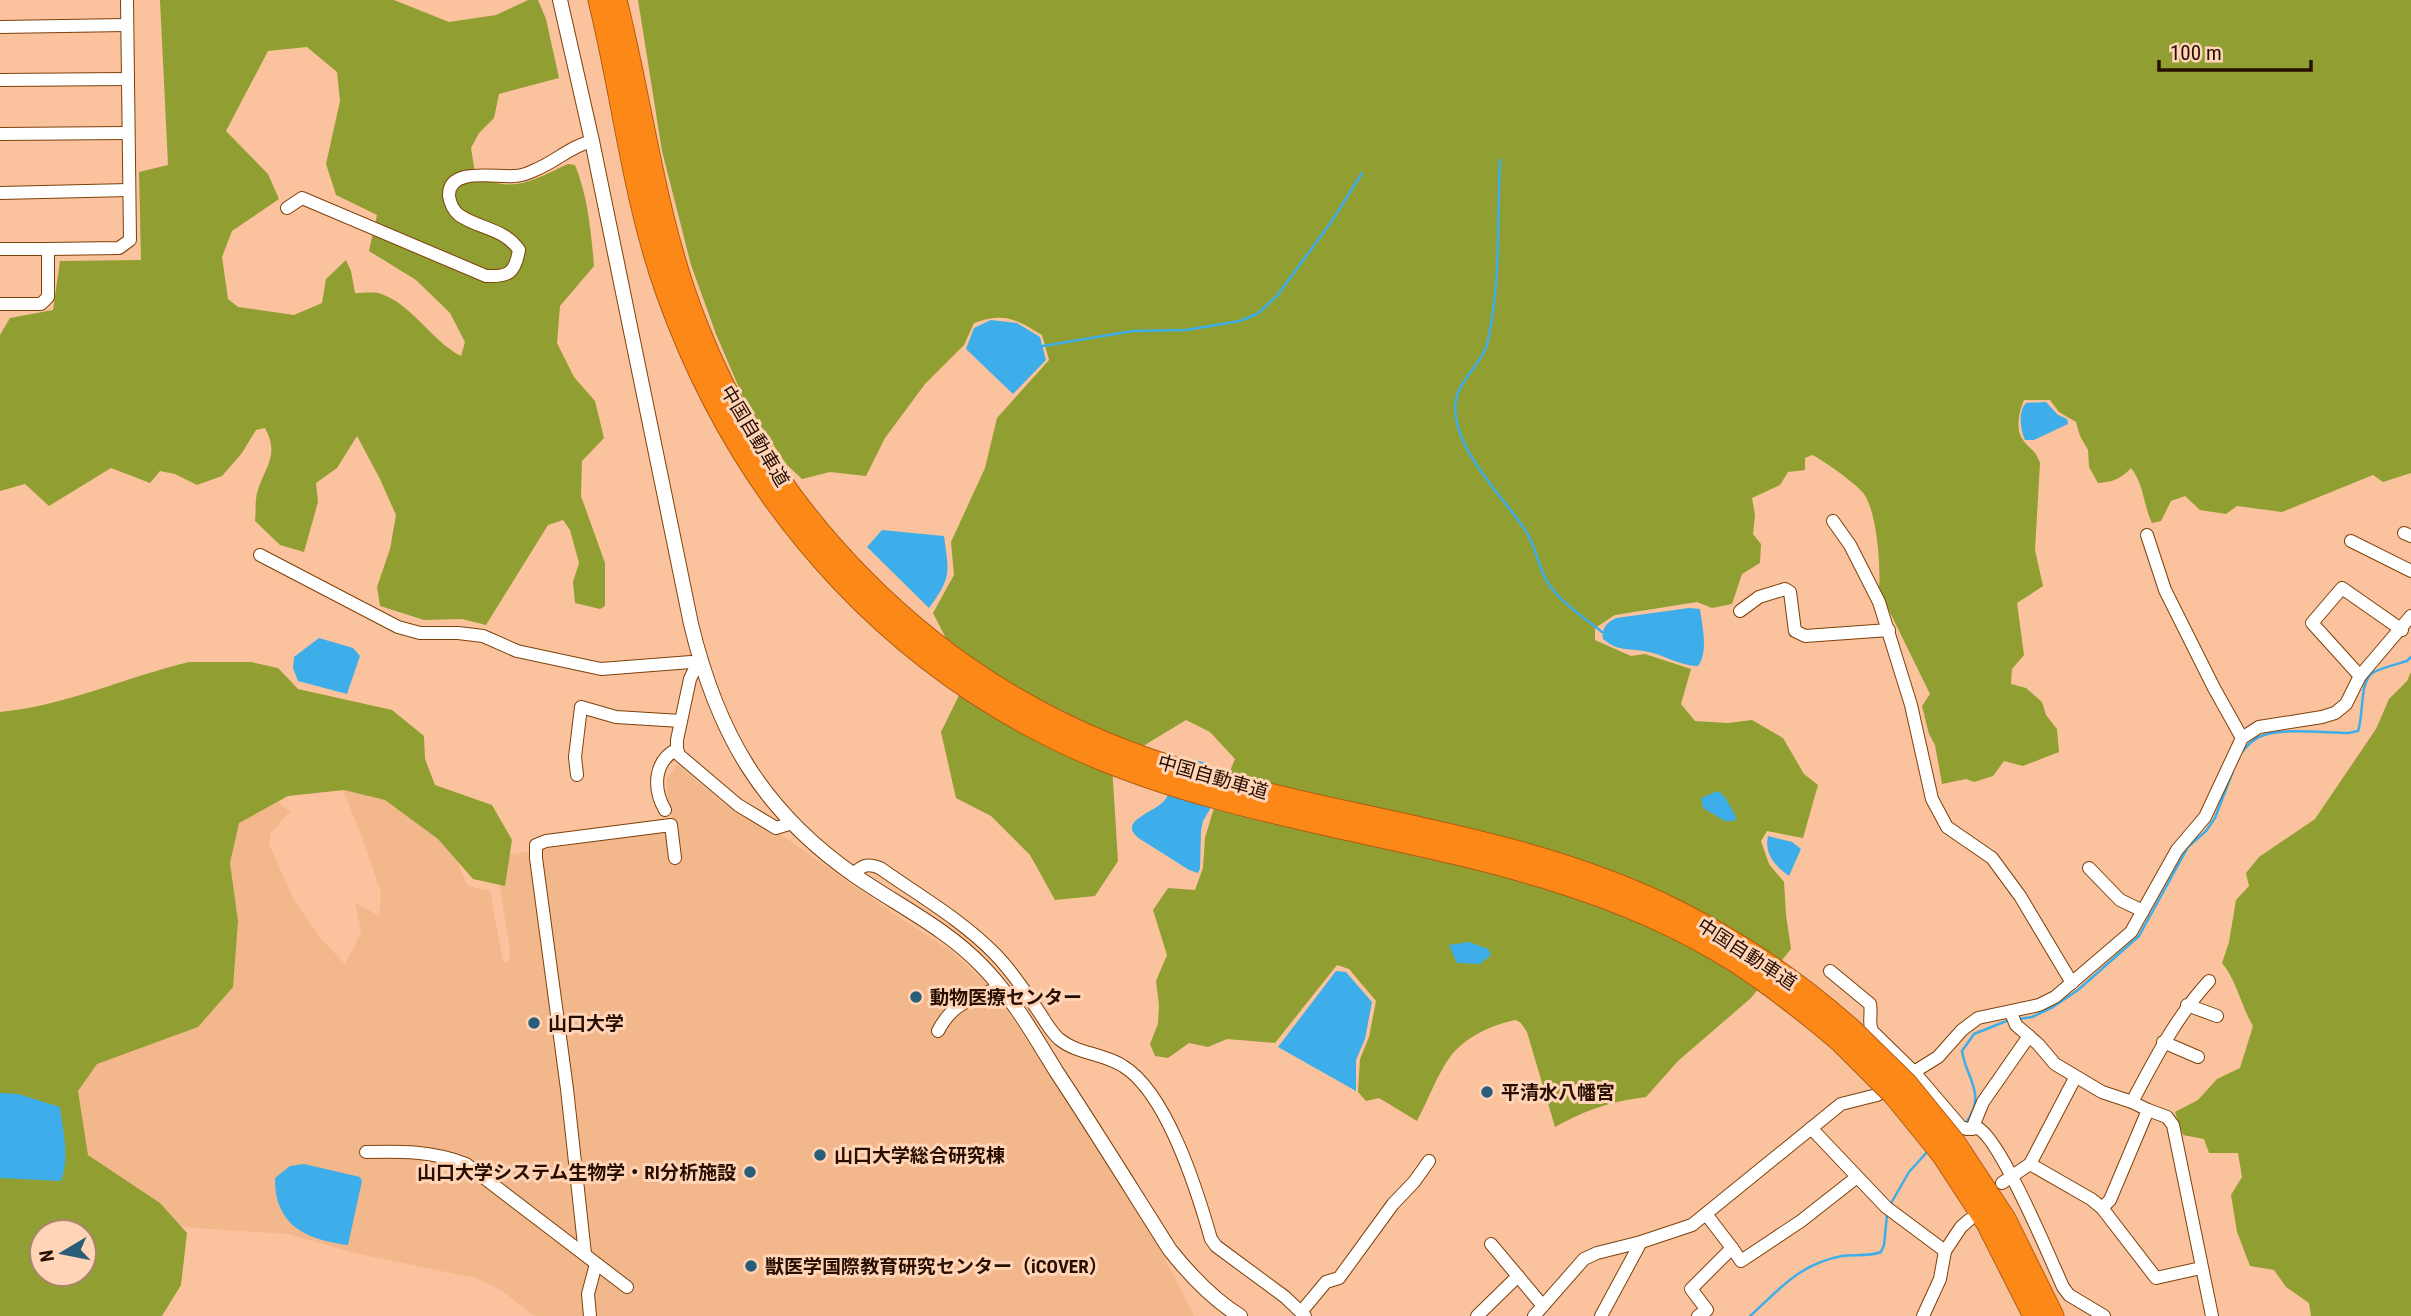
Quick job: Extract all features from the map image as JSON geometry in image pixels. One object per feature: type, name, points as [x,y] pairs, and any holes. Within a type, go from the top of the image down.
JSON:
[{"type":"highway","name":"中国自動車道","points":[[598,0],[640,195],[665,288],[689,349],[718,411],[768,493],[799,535],[869,610],[938,667],[990,703],[1043,732],[1111,763],[1161,772],[1227,792],[1502,848],[1561,865],[1676,910],[1744,949],[1809,994],[1847,1036],[1907,1084],[1948,1149],[2034,1316]]},
{"type":"highway","name":"中国自動車道","points":[[616,0],[657,192],[695,323],[733,403],[782,483],[811,523],[886,601],[963,664],[1060,723],[1161,772]]},
{"type":"highway","name":"中国自動車道","points":[[1948,1149],[2005,1219],[2053,1316]]},
{"type":"highway","points":[[2005,1219],[2042,1279],[2060,1316]]},
{"type":"street","points":[[0,249],[119,248],[130,240],[127,0]]},
{"type":"street","points":[[560,0],[592,141],[699,664],[731,741],[760,784],[792,822],[853,874],[949,936],[985,968],[1000,987],[1170,1250],[1223,1312],[1240,1316]]},
{"type":"street","points":[[0,27],[127,25]]},
{"type":"street","points":[[0,80],[128,79]]},
{"type":"street","points":[[0,134],[128,133]]},
{"type":"street","points":[[287,208],[302,198],[486,276],[502,277],[512,272],[519,250],[511,239],[459,215],[452,206],[449,195],[452,186],[462,178],[476,175],[514,176],[535,170],[581,144],[592,141]]},
{"type":"street","points":[[0,193],[129,190]]},
{"type":"street","points":[[0,304],[41,304],[48,297],[48,249]]},
{"type":"street","points":[[1833,521],[1850,545],[1879,601],[1911,705],[1932,799],[1947,827],[1993,858],[2020,896],[2072,983]]},
{"type":"street","points":[[2147,535],[2165,590],[2242,738]]},
{"type":"street","points":[[2351,541],[2411,571]]},
{"type":"street","points":[[260,555],[398,627],[420,633],[483,636],[517,651],[601,669],[691,662],[699,664]]},
{"type":"street","points":[[2360,676],[2312,623],[2342,588],[2402,630]]},
{"type":"street","points":[[1740,611],[1759,597],[1785,589],[1790,592],[1795,631],[1805,636],[1889,630]]},
{"type":"street","points":[[1490,1244],[1518,1276],[1538,1311],[1584,1259],[1692,1225],[1841,1104],[1877,1095],[1938,1057],[1969,1023],[1978,1018],[2013,1018],[2055,997],[2132,932],[2177,850],[2205,817],[2242,738],[2259,727],[2335,713],[2346,704],[2360,676],[2402,630],[2411,616]]},
{"type":"street","points":[[699,664],[690,679],[677,749],[688,764],[738,805],[776,828],[792,822]]},
{"type":"street","points":[[577,775],[575,757],[581,707],[616,716],[681,721]]},
{"type":"street","points":[[665,810],[656,786],[657,773],[669,753],[677,749]]},
{"type":"street","points":[[584,1254],[567,1089],[536,845],[546,841],[671,825],[675,858]]},
{"type":"street","points":[[853,874],[867,864],[880,868],[964,927],[1011,971],[1051,1030],[1061,1040],[1109,1059],[1141,1080],[1160,1111],[1195,1182],[1211,1238],[1216,1245],[1303,1314],[1326,1282],[1339,1278],[1393,1204],[1429,1161]]},
{"type":"street","points":[[2089,868],[2120,900],[2143,911]]},
{"type":"street","points":[[1830,971],[1866,1000],[1872,1013],[1869,1024],[1872,1031],[1914,1072],[1961,1127],[1982,1130],[1989,1137],[2007,1179],[2063,1287],[2069,1295],[2104,1316]]},
{"type":"street","points":[[2132,1102],[2163,1042],[2187,1005],[2209,981]]},
{"type":"street","points":[[938,1031],[946,1016],[957,1006],[1000,987]]},
{"type":"street","points":[[2187,1005],[2217,1016]]},
{"type":"street","points":[[2013,1018],[2055,1064],[2102,1092],[2167,1117],[2173,1125],[2212,1316]]},
{"type":"street","points":[[1972,1129],[1983,1102],[2028,1036]]},
{"type":"street","points":[[2163,1042],[2198,1057]]},
{"type":"street","points":[[2007,1179],[2030,1164],[2075,1077]]},
{"type":"street","points":[[2102,1208],[2110,1200],[2148,1110]]},
{"type":"street","points":[[1811,1128],[1888,1209],[1945,1251]]},
{"type":"street","points":[[366,1152],[421,1152],[443,1155],[466,1164],[627,1287]]},
{"type":"street","points":[[2030,1164],[2102,1208],[2156,1278],[2201,1268]]},
{"type":"street","points":[[1706,1214],[1741,1261],[1801,1221],[1857,1177]]},
{"type":"street","points":[[1923,1316],[1940,1279],[1945,1251],[1969,1220]]},
{"type":"street","points":[[1601,1316],[1641,1242]]},
{"type":"street","points":[[1698,1316],[1707,1310],[1691,1289],[1731,1248]]},
{"type":"street","points":[[590,1316],[588,1294],[596,1265]]},
{"type":"street","points":[[1477,1316],[1518,1276]]},
{"type":"shaded area","name":"山口大学","points":[[329,757],[441,826],[468,886],[490,891],[503,962],[509,961],[510,950],[495,857],[676,828],[667,804],[667,779],[677,764],[724,804],[789,840],[950,950],[984,981],[1005,1007],[1145,1219],[1194,1316],[535,1316],[499,1289],[476,1278],[358,1254],[288,1234],[167,1224],[100,1174],[0,1039],[137,890],[269,794],[291,813],[271,833],[269,844],[295,902],[322,940],[345,964],[361,933],[355,902],[379,916],[381,893],[361,834]]},
{"type":"green space","points":[[160,0],[394,0],[449,22],[496,15],[528,0],[538,0],[546,19],[559,78],[499,94],[494,118],[479,133],[471,148],[475,173],[488,180],[499,184],[522,183],[568,164],[575,165],[583,189],[594,266],[560,306],[557,343],[574,377],[595,401],[604,438],[582,461],[581,496],[605,563],[605,606],[600,609],[575,603],[573,582],[579,563],[570,530],[563,520],[548,525],[486,625],[462,619],[424,620],[380,606],[377,587],[390,549],[396,515],[357,436],[337,468],[316,483],[318,502],[304,552],[280,545],[255,521],[257,493],[271,454],[265,428],[256,430],[242,453],[222,476],[197,485],[175,474],[160,471],[150,483],[111,468],[49,506],[25,484],[0,491],[0,335],[10,318],[53,310],[60,261],[141,260],[139,172],[168,165]],"holes":[[[307,47],[337,72],[340,101],[326,164],[336,195],[377,215],[369,251],[416,280],[450,313],[465,342],[461,356],[390,298],[378,293],[355,293],[346,260],[326,279],[322,303],[294,315],[238,307],[228,299],[222,257],[232,231],[279,199],[268,174],[226,131],[268,51]]]},
{"type":"green space","points":[[638,0],[2411,0],[2411,473],[2383,482],[2373,475],[2282,512],[2237,506],[2226,514],[2200,510],[2185,496],[2171,501],[2161,521],[2152,523],[2131,468],[2116,479],[2098,483],[2089,467],[2088,450],[2076,422],[2059,412],[2050,400],[2024,400],[2019,415],[2019,431],[2040,463],[2035,550],[2043,586],[2017,603],[2024,655],[2012,669],[2011,684],[2026,688],[2042,702],[2046,715],[2057,729],[2059,752],[2023,766],[2004,761],[1993,776],[1974,782],[1966,779],[1942,784],[1935,745],[1929,734],[1922,706],[1930,694],[1879,590],[1877,540],[1868,502],[1861,490],[1832,467],[1812,455],[1805,458],[1805,470],[1788,472],[1780,485],[1752,498],[1755,515],[1753,534],[1761,544],[1760,563],[1742,574],[1732,604],[1712,608],[1697,602],[1615,615],[1595,628],[1595,640],[1631,656],[1645,654],[1691,669],[1681,704],[1695,721],[1728,723],[1752,720],[1783,738],[1804,774],[1818,785],[1803,838],[1767,831],[1761,841],[1769,864],[1784,882],[1791,949],[1751,998],[1678,1061],[1646,1097],[1599,1107],[1555,1127],[1527,1032],[1516,1020],[1480,1032],[1456,1050],[1441,1072],[1417,1121],[1379,1098],[1366,1101],[1358,1092],[1360,1059],[1369,1037],[1376,1001],[1349,969],[1337,965],[1275,1043],[1227,1039],[1208,1047],[1189,1043],[1168,1058],[1155,1056],[1150,1044],[1158,1024],[1156,981],[1167,955],[1153,910],[1168,888],[1195,890],[1203,868],[1205,838],[1213,811],[1235,759],[1210,732],[1186,720],[1112,765],[1118,861],[1095,896],[1055,900],[1030,855],[991,816],[956,798],[941,732],[967,679],[933,613],[954,575],[951,542],[985,468],[997,418],[1049,360],[1042,335],[1010,319],[994,318],[974,323],[964,345],[925,384],[885,438],[866,476],[830,472],[802,479],[787,465],[746,404],[716,334],[691,265],[662,151]]},
{"type":"green space","points":[[189,662],[251,662],[278,668],[298,689],[392,710],[424,736],[425,759],[435,785],[492,805],[512,840],[505,886],[473,879],[438,839],[385,800],[344,790],[288,796],[239,823],[230,863],[238,921],[233,987],[198,1027],[97,1064],[78,1091],[88,1155],[160,1203],[187,1233],[181,1285],[162,1316],[0,1316],[0,712],[72,697]]},
{"type":"green space","points":[[2411,672],[2411,1316],[2311,1316],[2309,1303],[2286,1287],[2274,1270],[2250,1266],[2237,1232],[2231,1195],[2242,1177],[2238,1153],[2209,1153],[2204,1139],[2183,1135],[2175,1112],[2198,1100],[2217,1079],[2240,1068],[2253,1026],[2222,963],[2229,942],[2236,900],[2249,886],[2246,873],[2259,857],[2315,819],[2376,729],[2389,699],[2407,681]]},
{"type":"water","points":[[991,320],[1017,323],[1040,337],[1046,360],[1013,394],[966,349],[974,328]]},
{"type":"water","points":[[2046,402],[2058,415],[2067,419],[2068,424],[2034,440],[2025,440],[2021,421],[2023,407],[2026,403]]},
{"type":"water","points":[[882,530],[944,536],[947,574],[942,589],[929,608],[867,547]]},
{"type":"water","points":[[1689,608],[1700,609],[1704,646],[1698,666],[1651,653],[1619,648],[1603,639],[1605,626],[1616,618]]},
{"type":"water","points":[[319,638],[353,648],[360,656],[347,694],[298,681],[293,668],[294,657]]},
{"type":"water","points":[[1189,759],[1203,762],[1213,773],[1213,804],[1203,821],[1198,873],[1140,839],[1133,833],[1132,827],[1134,822],[1165,800],[1180,764]]},
{"type":"water","points":[[1718,791],[1725,797],[1736,817],[1735,821],[1725,821],[1703,808],[1701,798]]},
{"type":"water","points":[[1768,836],[1792,842],[1801,849],[1789,876],[1769,854]]},
{"type":"water","points":[[1469,942],[1488,949],[1491,955],[1480,964],[1457,963],[1449,945]]},
{"type":"water","points":[[1336,971],[1346,972],[1372,1002],[1365,1039],[1356,1060],[1356,1091],[1278,1047]]},
{"type":"water","points":[[0,1093],[18,1094],[60,1107],[65,1154],[61,1181],[0,1178]]},
{"type":"water","points":[[304,1164],[360,1177],[362,1181],[348,1245],[306,1234],[287,1219],[280,1208],[275,1178],[290,1166]]},
{"type":"waterway","points":[[1500,160],[1497,273],[1492,318],[1486,348],[1458,392],[1456,417],[1469,453],[1527,533],[1549,585],[1564,602],[1602,632]]},
{"type":"waterway","points":[[1043,346],[1133,331],[1186,330],[1240,321],[1257,314],[1276,297],[1332,221],[1362,173]]},
{"type":"waterway","points":[[2242,752],[2257,738],[2272,733],[2358,731],[2364,690],[2369,676],[2411,657]]},
{"type":"waterway","points":[[2019,1019],[2032,1017],[2053,1007],[2078,990],[2139,936],[2188,847],[2206,831],[2215,818],[2233,771]]},
{"type":"waterway","points":[[1965,1124],[1972,1113],[1975,1095],[1962,1051],[1974,1034],[2009,1020]]},
{"type":"waterway","points":[[1890,1205],[1909,1172],[1928,1151]]},
{"type":"waterway","points":[[1750,1316],[1791,1279],[1814,1265],[1842,1256],[1881,1252],[1887,1215]]},
{"type":"place","name":"動物医療センター","points":[[916,997]]},
{"type":"place","name":"山口大学","points":[[534,1023]]},
{"type":"place","name":"平清水八幡宮","points":[[1487,1092]]},
{"type":"place","name":"山口大学総合研究棟","points":[[820,1155]]},
{"type":"place","name":"山口大学システム生物学・RI分析施設","points":[[750,1172]]},
{"type":"place","name":"獣医学国際教育研究センター（iCOVER）","points":[[751,1266]]}]
